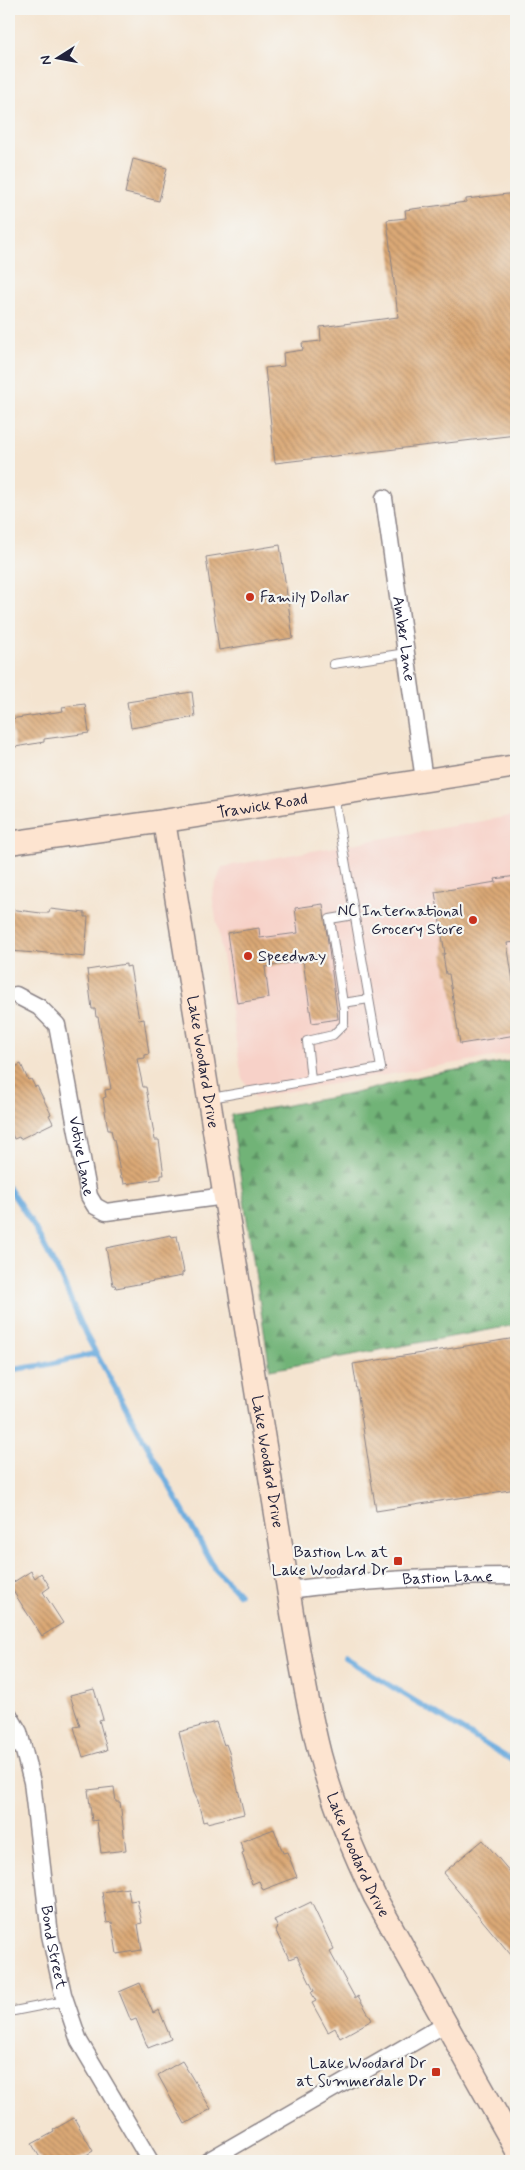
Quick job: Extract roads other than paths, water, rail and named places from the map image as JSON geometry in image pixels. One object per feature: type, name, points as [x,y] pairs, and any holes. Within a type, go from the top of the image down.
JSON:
[{"type":"street","name":"Amber Lane","points":[[384,498],[424,780]]},
{"type":"street","name":"Trawick Road","points":[[9,843],[164,821],[516,766]]},
{"type":"street","name":"Lake Woodard Drive","points":[[164,821],[289,1590],[309,1707],[321,1756],[336,1805],[355,1854],[375,1897],[516,2149]]},
{"type":"street","name":"Votive Lane","points":[[16,995],[39,1007],[57,1025],[89,1196],[96,1206],[106,1212],[225,1196]]},
{"type":"street","name":"Bastion Lane","points":[[289,1590],[440,1577],[516,1576]]},
{"type":"street","name":"Bond Street","points":[[9,1715],[19,1732],[16,1748],[32,1782],[50,1934],[65,2001],[79,2041],[150,2161]]},
{"type":"street","points":[[208,2161],[445,2024]]},
{"type":"lane","points":[[334,664],[406,653]]},
{"type":"lane","points":[[209,1098],[381,1068],[333,794]]},
{"type":"lane","points":[[311,1080],[307,1042],[333,1035],[344,1024],[343,1002],[330,920],[354,915]]},
{"type":"lane","points":[[343,1002],[369,999]]},
{"type":"lane","points":[[9,2012],[65,2001]]},
{"type":"waterway","points":[[9,1188],[32,1223],[61,1277],[86,1335],[215,1569],[239,1594]]},
{"type":"waterway","points":[[9,1370],[45,1365],[97,1353]]},
{"type":"waterway","points":[[345,1658],[516,1763]]},
{"type":"place","name":"Family Dollar","points":[[250,597]]},
{"type":"place","name":"NC International Grocery Store","points":[[473,920]]},
{"type":"place","name":"Speedway","points":[[248,956]]},
{"type":"place","name":"Bastion Ln at Lake Woodard Dr","points":[[398,1561]]},
{"type":"place","name":"Lake Woodard Dr at Summerdale Dr","points":[[436,2072]]}]
